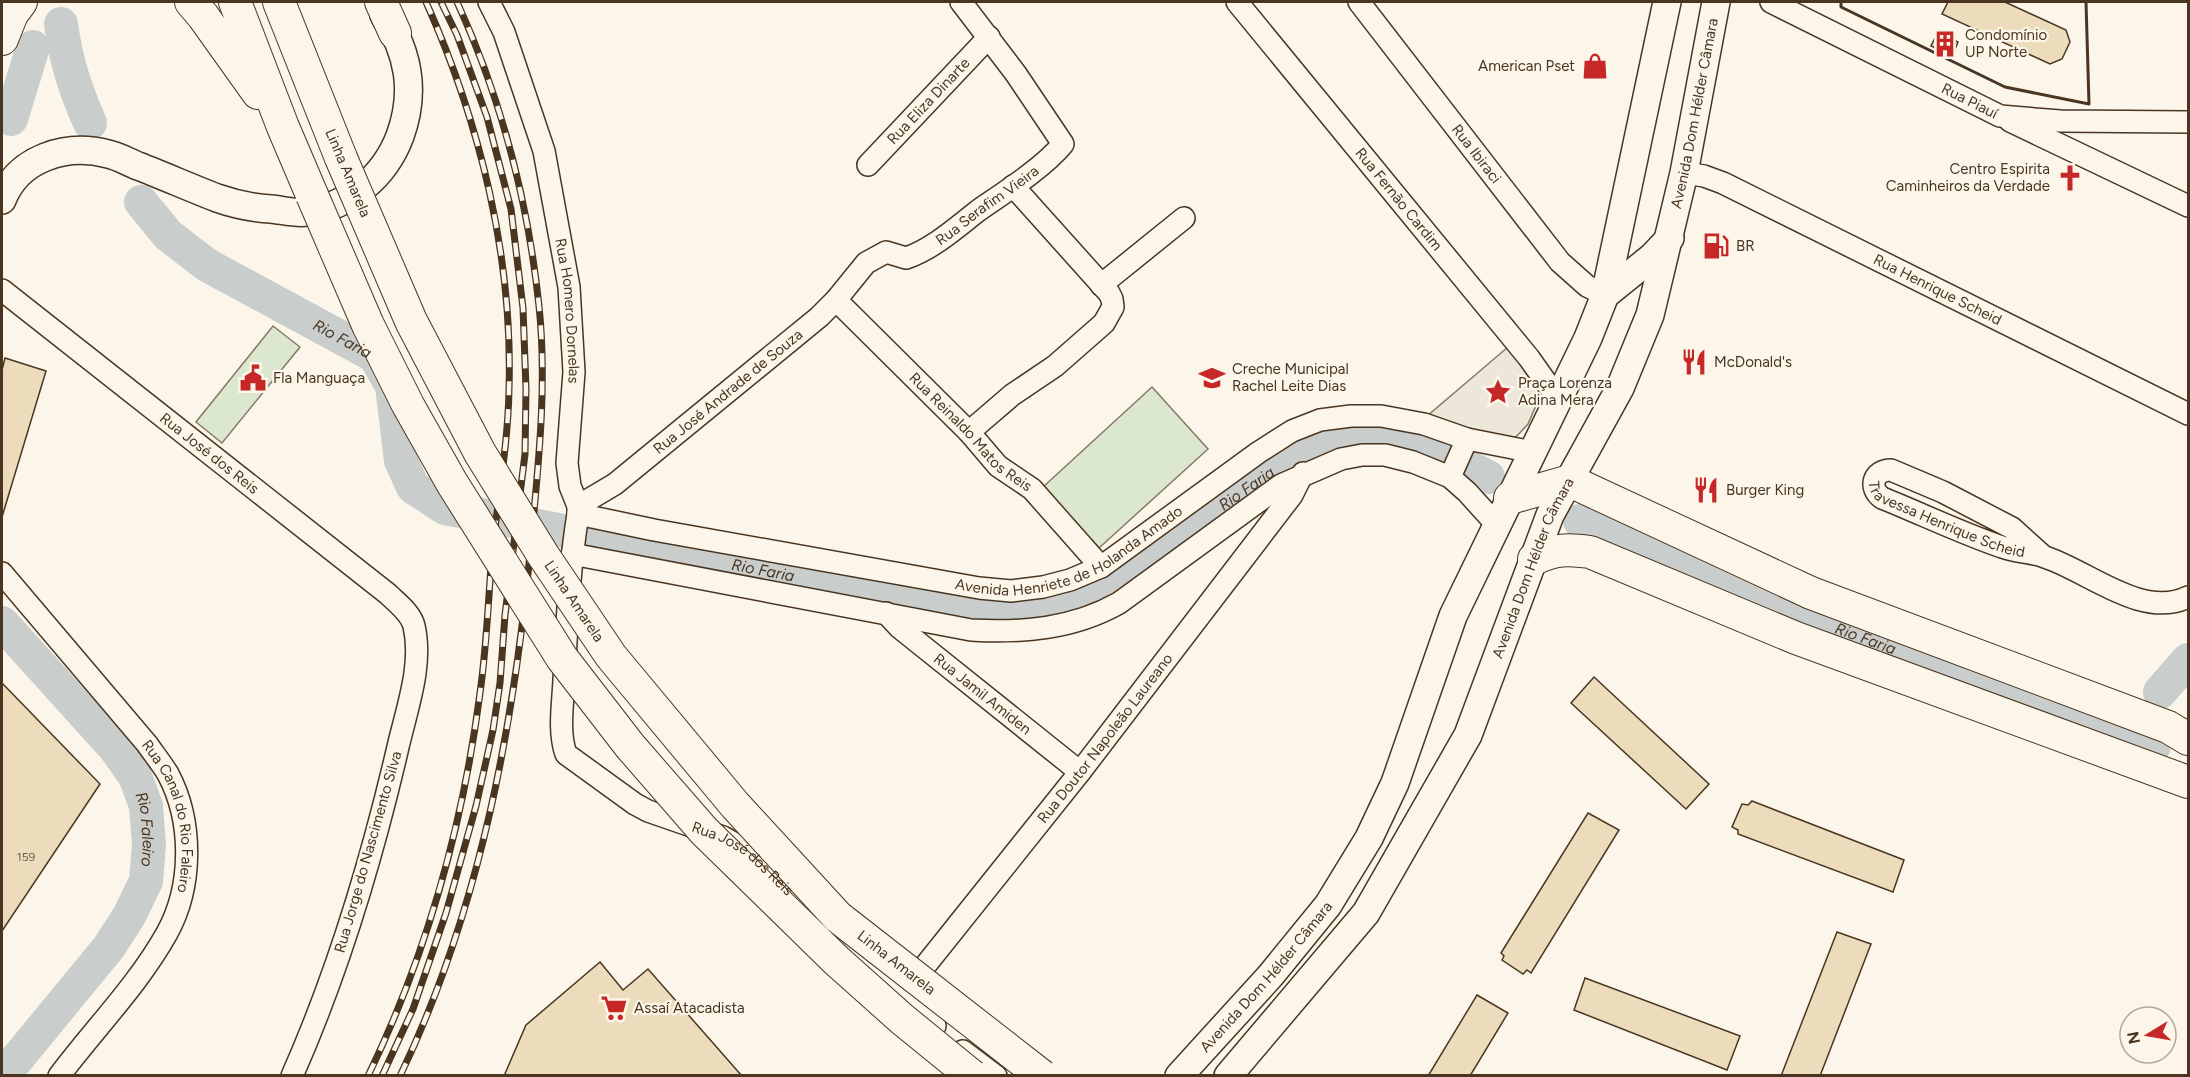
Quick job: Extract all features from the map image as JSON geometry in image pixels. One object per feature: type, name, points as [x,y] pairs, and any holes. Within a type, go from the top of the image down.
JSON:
[{"type":"highway","points":[[2,39],[12,14],[21,2]]},
{"type":"highway","points":[[191,2],[283,127]]},
{"type":"highway","points":[[235,2],[283,127],[368,325],[408,405],[452,483],[561,658],[630,746],[704,831],[837,961],[902,1019],[972,1076]]},
{"type":"highway","name":"Linha Amarela","points":[[279,2],[341,158],[411,321],[480,453],[543,555],[611,656],[735,805],[838,917],[1042,1076]]},
{"type":"highway","points":[[287,2],[300,54]]},
{"type":"highway","points":[[381,2],[395,33]]},
{"type":"highway","points":[[1503,512],[1570,481],[1811,593],[2169,727],[2188,739]]},
{"type":"highway","points":[[1534,559],[1551,551],[1590,552],[1797,638],[2188,782]]},
{"type":"main road","points":[[2,200],[5,190],[18,173],[36,160],[61,153],[82,151],[108,154],[220,199],[258,208],[305,213],[329,207],[356,194],[381,172],[395,150],[405,123],[410,86],[405,59],[395,33],[375,2]]},
{"type":"main road","name":"Avenida Dom Hélder Câmara","points":[[1179,1076],[1271,975],[1328,905],[1369,838],[1395,783],[1454,616],[1588,338],[1605,294],[1666,2]]},
{"type":"main road","name":"Avenida Dom Hélder Câmara","points":[[1228,1076],[1366,913],[1468,735],[1550,515],[1620,388],[1653,307],[1684,173],[1716,2]]},
{"type":"main road","points":[[1605,294],[1652,257],[1670,238]]},
{"type":"street","name":"Rua Homero Dornelas","points":[[489,2],[504,32],[544,151],[567,277],[574,372],[567,463],[576,528],[567,628]]},
{"type":"street","points":[[961,2],[989,37]]},
{"type":"street","name":"Rua Fernão Cardim","points":[[1237,2],[1529,358],[1558,399]]},
{"type":"street","name":"Rua Ibiraci","points":[[1359,2],[1560,261],[1587,286],[1605,294]]},
{"type":"street","name":"Rua Piauí","points":[[1771,2],[2000,116],[2060,121],[2188,122]]},
{"type":"street","name":"Rua Serafim Vieira","points":[[866,263],[886,252],[906,258],[914,255],[1013,186],[1053,155],[1063,144],[989,37]]},
{"type":"street","name":"Rua Eliza Dinarte","points":[[868,165],[989,37]]},
{"type":"street","points":[[2000,116],[2188,206]]},
{"type":"street","name":"Rua Henrique Scheid","points":[[1684,173],[1704,176],[1723,183],[2188,414]]},
{"type":"street","points":[[969,432],[1012,395],[1055,366],[1104,323],[1111,313],[1112,299],[1013,186]]},
{"type":"street","points":[[1101,285],[1184,218]]},
{"type":"street","name":"Rua José Andrade de Souza","points":[[576,528],[615,484],[819,317],[866,263]]},
{"type":"street","name":"Rua José dos Reis","points":[[2,290],[388,594],[413,622]]},
{"type":"street","name":"Rua Reinaldo Matos Reis","points":[[836,300],[969,432],[998,466],[1032,489],[1101,567]]},
{"type":"street","name":"Avenida Henriete de Holanda Amado","points":[[576,528],[654,530],[979,588],[1011,591],[1043,587],[1071,580],[1101,567],[1259,452],[1292,431],[1320,420],[1351,416],[1381,416],[1424,424],[1458,460],[1467,492],[1503,512]]},
{"type":"street","name":"Avenida Henriete de Holanda Amado","points":[[576,528],[886,613],[971,630],[1005,632],[1038,629],[1102,612],[1119,603],[1281,485],[1341,459],[1362,455],[1385,455],[1413,462],[1533,452]]},
{"type":"street","name":"Travessa Henrique Scheid","points":[[2043,556],[2012,528],[1898,472],[1886,470],[1875,478],[1873,487],[1882,498],[2004,548],[2043,556],[2140,600],[2168,602],[2188,597]]},
{"type":"street","name":"Rua Doutor Napoleão Laureano","points":[[901,997],[1080,772],[1292,495],[1303,474]]},
{"type":"street","name":"Rua Canal do Rio Faleiro","points":[[2,573],[147,744],[167,773],[177,794],[184,820],[187,860],[183,886],[168,931],[152,957],[60,1076]]},
{"type":"street","name":"Rua Jamil Amiden","points":[[886,613],[900,628],[1080,772]]},
{"type":"street","name":"Rua Jorge do Nascimento Silva","points":[[292,1076],[317,1020],[346,935],[384,807],[409,702],[416,661],[413,622]]},
{"type":"street","name":"Rua José dos Reis","points":[[567,628],[563,726],[564,748],[570,758],[648,811],[723,837],[749,852],[901,997],[966,1054],[996,1076]]},
{"type":"green space","name":"Fla Manguaça","points":[[273,326],[300,347],[222,443],[196,422]]},
{"type":"green space","points":[[1152,387],[1208,449],[1099,548],[1043,487]]},
{"type":"shaded area","name":"Praça Lorenza Adina Mera","points":[[1508,347],[1541,394],[1528,424],[1517,436],[1510,440],[1426,417]]},
{"type":"building","points":[[1948,2],[2005,2],[2066,30],[2070,42],[2062,59],[2050,64],[1942,14]]},
{"type":"building","name":"Condomínio UP Norte","points":[[1938,32],[1958,42],[1952,56],[1931,46]]},
{"type":"building","points":[[5,358],[46,371],[2,517],[2,370]]},
{"type":"building","points":[[1594,677],[1709,784],[1686,809],[1571,703]]},
{"type":"building","points":[[2,683],[100,784],[2,931]]},
{"type":"building","points":[[1752,801],[1904,860],[1893,892],[1738,834],[1738,830],[1732,827],[1742,804],[1748,805]]},
{"type":"building","points":[[1588,813],[1619,830],[1531,973],[1527,970],[1523,974],[1502,960],[1504,956],[1501,953]]},
{"type":"building","points":[[1837,932],[1871,944],[1820,1076],[1781,1076]]},
{"type":"building","name":"Assaí Atacadista","points":[[600,962],[623,990],[648,969],[742,1076],[504,1076],[526,1025]]},
{"type":"building","points":[[1585,978],[1740,1036],[1727,1070],[1574,1010]]},
{"type":"building","points":[[1477,995],[1508,1013],[1470,1076],[1428,1076]]},
{"type":"waterway","name":"Rio Faria","points":[[61,24],[72,75],[90,123]]},
{"type":"waterway","name":"Rio Faleiro","points":[[11,119],[33,47]]},
{"type":"waterway","name":"Rio Faria","points":[[141,202],[168,235],[207,265],[375,356],[392,386],[401,461],[413,487],[445,508],[966,609],[1011,613],[1059,605],[1104,587],[1294,455],[1331,440],[1370,436],[1414,440],[1488,477]]},
{"type":"waterway","name":"Rio Faria","points":[[1580,521],[1732,589],[2119,731],[2154,746]]},
{"type":"waterway","name":"Rio Faleiro","points":[[2,623],[115,748],[135,776],[146,806],[149,845],[146,881],[129,916],[109,947],[3,1076]]},
{"type":"waterway","points":[[2160,692],[2188,660]]},
{"type":"railway","points":[[368,1076],[408,984],[424,937],[452,841],[463,792],[482,677],[491,566],[508,411],[509,339],[499,240],[477,143],[462,95],[426,2]]},
{"type":"railway","points":[[382,1076],[413,1009],[446,913],[476,806],[493,730],[500,683],[505,615],[525,454],[526,389],[523,308],[511,209],[487,117],[457,35],[441,2]]},
{"type":"railway","points":[[400,1076],[429,1011],[453,945],[490,810],[516,673],[525,603],[541,420],[541,334],[528,228],[499,113],[487,75],[457,2]]},
{"type":"wall","points":[[1841,2],[1841,7],[2005,87],[2089,104],[2086,2]]},
{"type":"place","name":"Condomínio UP Norte","points":[[1945,44]]},
{"type":"place","name":"American Pset","points":[[1595,66]]},
{"type":"place","name":"Centro Espirita Caminheiros da Verdade","points":[[2070,178]]},
{"type":"place","name":"BR","points":[[1716,246]]},
{"type":"place","name":"McDonald's","points":[[1694,362]]},
{"type":"place","name":"Fla Manguaça","points":[[253,378]]},
{"type":"place","name":"Creche Municipal Rachel Leite Dias","points":[[1212,378]]},
{"type":"place","name":"Praça Lorenza Adina Mera","points":[[1498,392]]},
{"type":"place","name":"Burger King","points":[[1706,490]]},
{"type":"place","name":"Assaí Atacadista","points":[[614,1008]]}]
